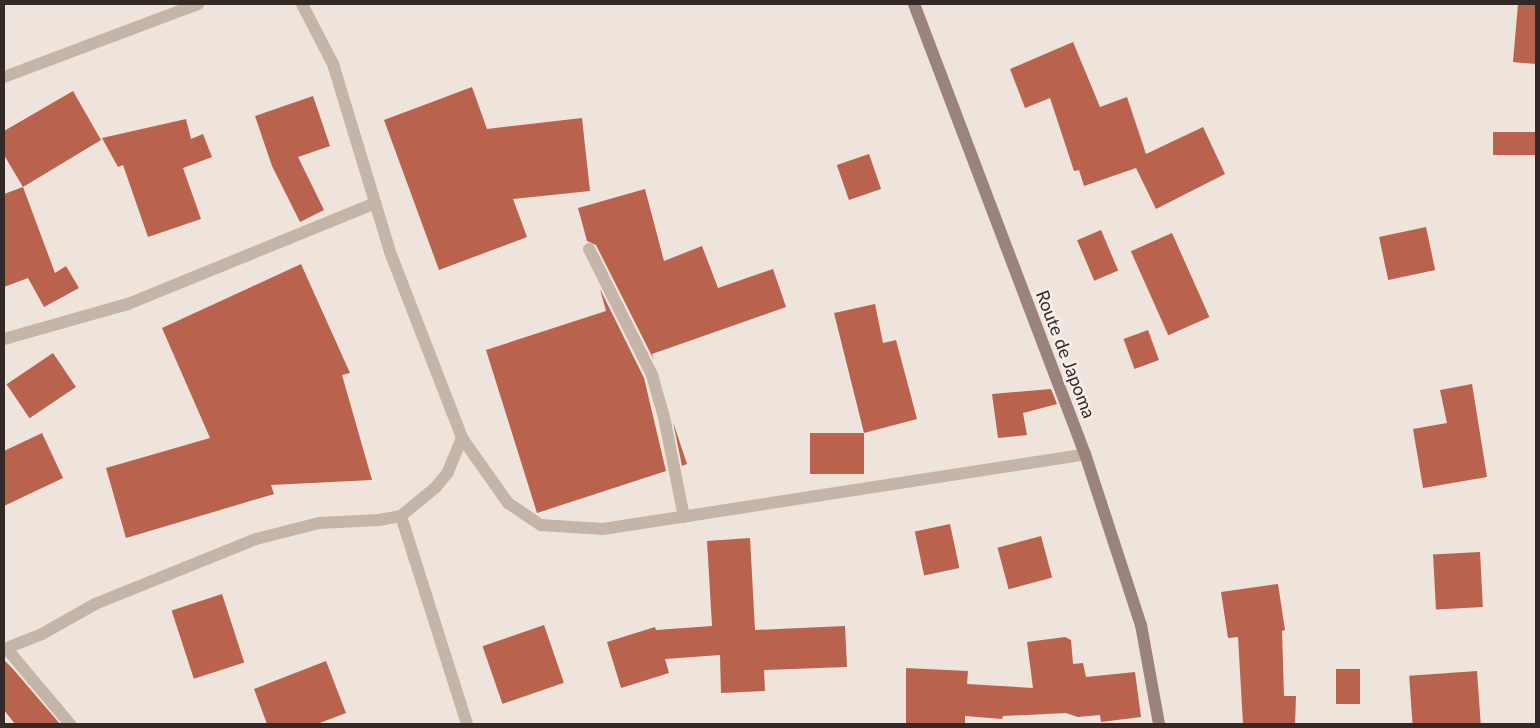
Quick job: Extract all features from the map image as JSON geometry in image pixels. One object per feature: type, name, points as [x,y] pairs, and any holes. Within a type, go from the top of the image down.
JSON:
[{"type":"street","points":[[4,76],[198,4]]},
{"type":"street","points":[[302,4],[333,64],[390,252],[462,438],[508,504],[541,525],[603,529],[1085,454]]},
{"type":"street","name":"Route de Japoma","points":[[914,4],[1085,454],[1141,624],[1159,724]]},
{"type":"street","points":[[4,339],[128,304],[375,203]]},
{"type":"street","points":[[589,248],[652,375],[664,417],[684,517]]},
{"type":"street","points":[[70,724],[5,649],[42,634],[95,604],[256,539],[319,523],[379,520],[401,516],[436,487],[448,472],[462,438]]},
{"type":"street","points":[[401,516],[467,724]]},
{"type":"building","points":[[1518,4],[1536,4],[1536,64],[1513,62]]},
{"type":"building","points":[[1073,42],[1100,107],[1127,97],[1146,154],[1203,127],[1225,174],[1156,209],[1136,168],[1084,186],[1079,170],[1074,171],[1050,98],[1025,108],[1010,69]]},
{"type":"building","points":[[472,87],[487,129],[582,118],[590,191],[513,199],[527,237],[439,270],[384,120]]},
{"type":"building","points":[[73,91],[101,140],[23,187],[4,155],[4,131]]},
{"type":"building","points":[[313,96],[330,146],[298,157],[324,210],[300,222],[272,166],[255,116]]},
{"type":"building","points":[[186,119],[191,139],[203,134],[212,157],[183,168],[201,219],[148,237],[123,165],[118,167],[102,138]]},
{"type":"building","points":[[1493,132],[1536,132],[1536,155],[1493,155]]},
{"type":"building","points":[[869,154],[881,189],[849,200],[837,165]]},
{"type":"building","points":[[23,187],[55,273],[66,266],[79,288],[44,307],[28,278],[4,287],[4,194]]},
{"type":"building","points":[[645,189],[664,261],[702,246],[718,288],[773,269],[786,307],[652,354],[654,360],[596,245],[587,241],[578,208]]},
{"type":"building","points":[[1426,227],[1435,270],[1388,280],[1379,237]]},
{"type":"building","points":[[1101,230],[1118,271],[1094,281],[1077,240]]},
{"type":"building","points":[[1172,233],[1209,317],[1168,335],[1131,251]]},
{"type":"building","points":[[301,264],[350,373],[342,375],[372,480],[271,485],[274,494],[126,538],[106,468],[210,438],[162,328]]},
{"type":"building","points":[[600,289],[644,378],[666,471],[537,513],[486,350],[606,311]]},
{"type":"building","points":[[875,304],[883,343],[896,340],[917,419],[864,433],[834,313]]},
{"type":"building","points":[[1148,330],[1159,360],[1135,369],[1124,339]]},
{"type":"building","points":[[53,353],[76,387],[30,418],[7,384]]},
{"type":"building","points":[[1472,384],[1487,477],[1423,488],[1413,429],[1447,423],[1440,390]]},
{"type":"building","points":[[1051,389],[1057,404],[1023,413],[1027,435],[998,438],[992,394]]},
{"type":"building","points":[[673,422],[687,464],[682,466]]},
{"type":"building","points":[[42,433],[63,478],[4,506],[4,451]]},
{"type":"building","points":[[810,433],[864,433],[864,474],[810,474]]},
{"type":"building","points":[[950,524],[959,568],[924,576],[915,531]]},
{"type":"building","points":[[1041,536],[1052,578],[1009,589],[998,548]]},
{"type":"building","points":[[750,538],[755,630],[845,626],[847,667],[764,670],[765,691],[721,693],[720,655],[665,659],[669,673],[621,688],[607,642],[655,627],[656,630],[712,626],[707,541]]},
{"type":"building","points":[[1480,552],[1483,607],[1436,609],[1433,554]]},
{"type":"building","points":[[1278,584],[1285,630],[1282,631],[1284,696],[1296,696],[1295,724],[1243,724],[1238,637],[1228,638],[1221,592]]},
{"type":"building","points":[[222,594],[244,662],[194,679],[172,610]]},
{"type":"building","points":[[544,625],[564,683],[502,704],[483,646]]},
{"type":"building","points":[[1065,637],[1071,640],[1073,664],[1083,663],[1086,677],[1135,672],[1141,717],[1101,722],[1100,715],[1078,717],[1066,713],[1003,716],[1002,719],[965,716],[965,724],[906,724],[906,668],[968,671],[967,684],[1033,688],[1027,642]]},
{"type":"building","points":[[4,660],[60,724],[15,724],[4,710]]},
{"type":"building","points":[[326,661],[346,713],[317,724],[267,724],[254,689]]},
{"type":"building","points":[[1336,669],[1360,669],[1360,704],[1336,704]]},
{"type":"building","points":[[1477,671],[1481,724],[1413,724],[1409,676]]}]
